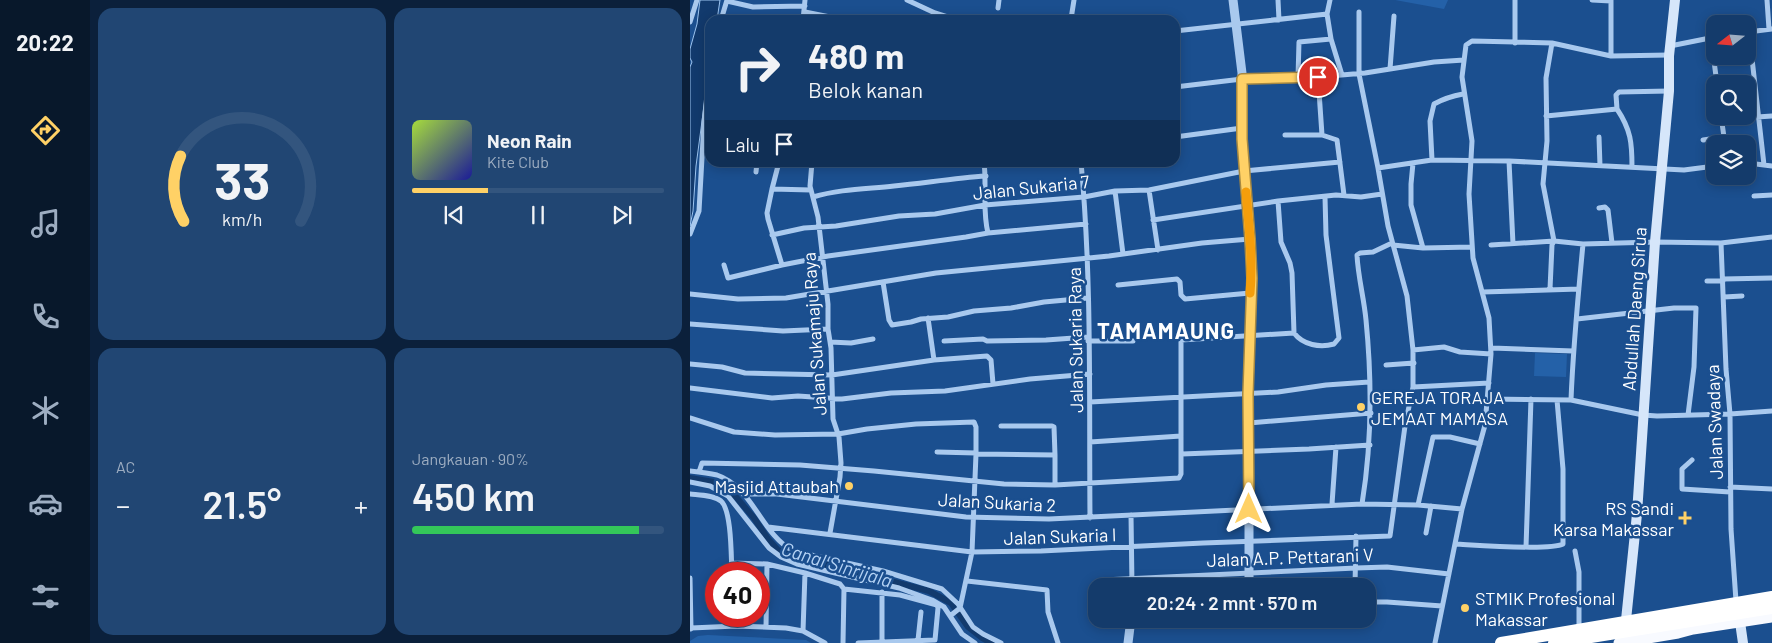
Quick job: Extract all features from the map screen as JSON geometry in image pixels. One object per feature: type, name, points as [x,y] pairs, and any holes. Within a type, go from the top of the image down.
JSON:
[{"type":"highway","points":[[1554,638],[1741,602],[1772,598]]},
{"type":"highway","points":[[1501,643],[1772,598]]},
{"type":"highway","points":[[1517,643],[1772,608]]},
{"type":"highway","points":[[1586,643],[1772,613]]},
{"type":"highway","points":[[1622,643],[1693,629],[1772,617]]},
{"type":"main road","name":"Abdullah Daeng Sirua","points":[[1626,620],[1637,514],[1655,242],[1669,91],[1670,51],[1675,0]]},
{"type":"main road","points":[[1740,622],[1743,643]]},
{"type":"street","points":[[690,22],[697,0]]},
{"type":"street","points":[[908,0],[942,15]]},
{"type":"street","points":[[998,8],[999,0]]},
{"type":"street","points":[[1072,15],[1074,0]]},
{"type":"street","points":[[1234,0],[1242,79],[1244,171],[1252,278],[1248,394],[1248,578]]},
{"type":"street","points":[[1278,0],[1280,20]]},
{"type":"street","points":[[1330,0],[1328,14],[1331,39],[1342,75]]},
{"type":"street","points":[[1514,0],[1515,43]]},
{"type":"street","points":[[1592,0],[1611,1],[1611,56]]},
{"type":"street","points":[[1756,31],[1770,29],[1767,0]]},
{"type":"street","points":[[723,15],[727,1],[752,7],[805,6],[831,15]]},
{"type":"street","points":[[1359,12],[1359,74],[1382,194],[1407,296],[1414,363],[1413,387],[1405,426],[1394,503]]},
{"type":"street","points":[[1180,31],[1328,14]]},
{"type":"street","points":[[1390,68],[1394,16]]},
{"type":"street","points":[[1298,77],[1299,42],[1331,39]]},
{"type":"street","points":[[1435,643],[1462,509],[1485,425],[1492,351],[1489,318],[1476,274],[1472,247],[1469,194],[1472,161],[1470,128],[1463,94],[1462,77],[1466,45],[1469,42],[1552,43],[1611,56],[1670,51],[1706,40]]},
{"type":"street","points":[[1550,289],[1552,245],[1554,241],[1543,187],[1547,141],[1546,78],[1552,43]]},
{"type":"street","points":[[1180,86],[1242,79],[1359,74],[1434,62],[1464,60]]},
{"type":"street","points":[[1751,65],[1764,165]]},
{"type":"street","points":[[1318,77],[1322,135]]},
{"type":"street","points":[[1632,168],[1627,124],[1617,109],[1617,92],[1669,91]]},
{"type":"street","points":[[1432,160],[1430,121],[1434,104],[1448,97],[1463,94]]},
{"type":"street","points":[[1546,116],[1617,109]]},
{"type":"street","points":[[1757,117],[1772,116]]},
{"type":"street","points":[[1180,136],[1242,128]]},
{"type":"street","points":[[1285,135],[1322,135],[1337,140],[1344,195]]},
{"type":"street","points":[[690,234],[699,210],[705,136]]},
{"type":"street","points":[[1599,137],[1600,166]]},
{"type":"street","points":[[1378,168],[1432,160],[1546,162],[1690,170],[1706,167]]},
{"type":"street","points":[[1509,161],[1513,244]]},
{"type":"street","name":"Jalan Sukaria 7","points":[[772,235],[819,226],[836,226],[899,216],[935,214],[985,205],[1084,197],[1115,191],[1149,190],[1244,171],[1340,162]]},
{"type":"street","points":[[1413,163],[1411,205],[1423,248]]},
{"type":"street","points":[[1756,164],[1772,166]]},
{"type":"street","points":[[756,167],[756,172]]},
{"type":"street","points":[[778,167],[767,212],[782,265]]},
{"type":"street","name":"Jalan Sukamaju Raya","points":[[812,167],[810,190],[826,256],[832,398],[841,469],[830,533]]},
{"type":"street","points":[[985,167],[985,205],[988,233]]},
{"type":"street","name":"Jalan Sukaria Raya","points":[[1081,167],[1088,257],[1090,518]]},
{"type":"street","points":[[813,197],[841,190],[986,176]]},
{"type":"street","points":[[772,189],[810,190]]},
{"type":"street","points":[[1149,190],[1158,250]]},
{"type":"street","points":[[1115,191],[1123,254]]},
{"type":"street","points":[[1153,220],[1278,201],[1324,196],[1344,195],[1361,197],[1382,194]]},
{"type":"street","points":[[1278,201],[1281,242],[1292,273],[1294,333],[1300,340],[1320,345],[1334,344],[1339,338],[1326,235],[1324,196]]},
{"type":"street","points":[[1754,196],[1772,196]]},
{"type":"street","points":[[1600,208],[1606,207],[1608,210],[1612,243]]},
{"type":"street","points":[[724,265],[728,278],[826,256],[966,238],[988,233],[1086,224]]},
{"type":"street","points":[[1491,245],[1554,241],[1583,244],[1721,243],[1772,237]]},
{"type":"street","points":[[690,294],[738,299],[786,298],[936,273],[1250,239]]},
{"type":"street","name":"Jalan Swadaya","points":[[1721,243],[1730,414],[1731,529],[1741,602]]},
{"type":"street","points":[[1362,504],[1370,445],[1371,413],[1366,320],[1358,255],[1373,252],[1393,244],[1423,248],[1472,247]]},
{"type":"street","points":[[1571,400],[1573,350],[1583,244]]},
{"type":"street","points":[[1707,281],[1772,278]]},
{"type":"street","points":[[1118,284],[1176,279],[1180,280],[1181,296],[1184,299],[1250,293]]},
{"type":"street","points":[[883,282],[889,320],[892,325],[928,318],[948,317],[1044,302],[1088,298]]},
{"type":"street","points":[[1482,292],[1579,288]]},
{"type":"street","points":[[1724,297],[1742,296]]},
{"type":"street","points":[[1577,319],[1674,308],[1696,309],[1694,367],[1688,415]]},
{"type":"street","points":[[928,318],[934,360]]},
{"type":"street","points":[[690,324],[783,332],[828,329]]},
{"type":"street","points":[[699,472],[702,462],[800,465],[912,474],[963,479],[974,482],[1055,486],[1179,478],[1182,454],[1182,339],[1294,333]]},
{"type":"street","points":[[830,342],[851,343],[873,339]]},
{"type":"street","points":[[944,342],[983,339],[987,341],[1088,339],[1133,341]]},
{"type":"street","points":[[1413,350],[1444,347],[1460,352],[1573,350]]},
{"type":"street","points":[[690,364],[722,367],[745,373],[832,375],[934,360],[989,357],[991,360],[993,384]]},
{"type":"street","points":[[1386,365],[1414,363]]},
{"type":"street","points":[[690,388],[772,398],[798,396],[842,399],[891,393],[945,391],[1090,374]]},
{"type":"street","points":[[1090,402],[1285,392],[1326,385],[1369,382]]},
{"type":"street","points":[[1413,387],[1489,383]]},
{"type":"street","points":[[1488,399],[1531,398],[1571,400],[1643,415],[1730,414],[1772,410]]},
{"type":"street","points":[[1526,547],[1531,398]]},
{"type":"street","points":[[1456,544],[1526,547],[1560,546],[1563,544],[1563,469],[1557,400]]},
{"type":"street","points":[[1249,423],[1371,413]]},
{"type":"street","points":[[690,418],[738,432],[775,435],[838,434],[916,424],[973,422],[976,424],[972,552],[960,609],[950,615]]},
{"type":"street","points":[[1001,426],[1053,426],[1055,486]]},
{"type":"street","points":[[1090,442],[1181,436]]},
{"type":"street","points":[[1418,505],[1433,437],[1450,437],[1480,444]]},
{"type":"street","points":[[1182,454],[1370,445]]},
{"type":"street","points":[[1332,504],[1336,447]]},
{"type":"street","points":[[937,452],[1055,455]]},
{"type":"street","points":[[1692,460],[1682,469],[1682,489],[1772,489]]},
{"type":"street","points":[[690,471],[723,478],[743,494],[778,540],[792,552],[883,571],[939,588],[945,591],[973,626],[983,634],[1001,643]]},
{"type":"street","points":[[690,482],[710,486],[728,496],[769,548],[790,561],[914,593],[940,603],[962,634],[975,643]]},
{"type":"street","points":[[690,494],[716,498],[724,506],[727,516],[732,562]]},
{"type":"street","name":"Jalan Sukaria 2","points":[[743,494],[777,494],[973,517],[1090,518],[1332,504],[1394,503],[1462,509]]},
{"type":"street","name":"Jalan Sukaria I","points":[[768,527],[830,533],[972,552],[1131,548],[1203,543],[1390,536],[1394,503]]},
{"type":"street","points":[[1426,533],[1431,506]]},
{"type":"street","points":[[1131,516],[1132,578]]},
{"type":"street","points":[[1355,578],[1356,536]]},
{"type":"street","points":[[1575,551],[1579,572],[1580,627]]},
{"type":"street","points":[[790,561],[792,552]]},
{"type":"street","points":[[770,565],[840,584],[844,589],[843,643]]},
{"type":"street","name":"Jalan A.P. Pettarani V","points":[[1151,578],[1387,567],[1449,574]]},
{"type":"street","points":[[802,631],[805,573]]},
{"type":"street","points":[[690,580],[691,630],[725,627]]},
{"type":"street","points":[[967,581],[1047,590],[1048,612],[1058,643]]},
{"type":"street","points":[[844,589],[882,592],[914,598],[938,606],[936,639],[858,643]]},
{"type":"street","points":[[882,592],[882,641]]},
{"type":"street","points":[[1376,602],[1442,606]]},
{"type":"street","points":[[918,640],[921,612]]},
{"type":"street","points":[[766,627],[802,631],[825,643]]},
{"type":"street","points":[[1128,643],[1130,628]]},
{"type":"shaded area","points":[[700,0],[720,0],[718,15],[705,15],[705,98],[690,226],[690,67],[692,62],[690,49],[697,24]]},
{"type":"shaded area","points":[[1395,0],[1448,0],[1444,9]]},
{"type":"shaded area","points":[[1535,353],[1567,354],[1566,377],[1534,376]]},
{"type":"shaded area","points":[[698,636],[806,640],[811,643],[690,643],[690,641]]},
{"type":"waterway","name":"Canal Sinrijala","points":[[690,478],[714,482],[736,497],[778,550],[816,562],[929,591],[951,603],[968,627],[991,643]]},
{"type":"slow traffic","points":[[1246,192],[1252,278],[1250,293]]},
{"type":"place","name":"GEREJA TORAJA JEMAAT MAMASA","points":[[1361,407]]},
{"type":"place","name":"Masjid Attaubah","points":[[849,486]]},
{"type":"place","name":"RS Sandi Karsa Makassar","points":[[1685,518]]},
{"type":"place","name":"STMIK Profesional Makassar","points":[[1465,608]]},
{"type":"district","name":"TAMAMAUNG","points":[[1166,330]]},
{"type":"route","points":[[1249,509],[1248,394],[1252,278],[1242,139],[1242,79],[1318,77]]}]
